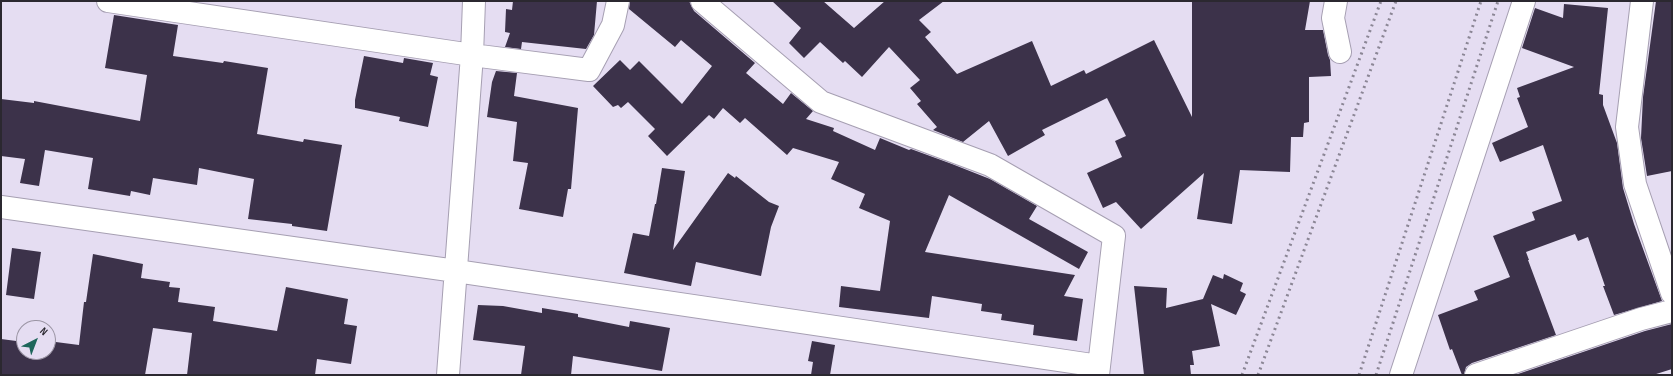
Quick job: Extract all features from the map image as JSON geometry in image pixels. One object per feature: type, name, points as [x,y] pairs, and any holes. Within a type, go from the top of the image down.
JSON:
[{"type":"street","points":[[108,1],[187,7],[472,55],[590,70],[613,25],[618,1]]},
{"type":"street","points":[[448,375],[472,55],[474,1]]},
{"type":"street","points":[[1,207],[456,271],[1098,370],[1114,236],[990,165],[821,102],[702,1]]},
{"type":"street","points":[[1336,1],[1333,18],[1340,52]]},
{"type":"street","points":[[1401,375],[1524,1]]},
{"type":"street","points":[[1642,1],[1627,127],[1636,184],[1672,293]]},
{"type":"street","points":[[1476,375],[1641,319],[1672,311]]},
{"type":"building","points":[[513,1],[597,1],[594,35],[586,49],[522,42],[521,49],[505,47],[510,33],[505,32],[506,9],[512,10]]},
{"type":"building","points":[[630,1],[689,1],[694,11],[755,63],[746,73],[783,104],[791,93],[813,111],[806,119],[834,128],[833,131],[875,150],[880,138],[909,150],[911,149],[952,164],[990,179],[1037,206],[1029,219],[1088,252],[1079,269],[949,195],[925,252],[1075,275],[1064,296],[1083,299],[1077,341],[1033,335],[1034,325],[1001,320],[1002,314],[981,311],[982,304],[932,296],[929,318],[839,307],[841,286],[880,291],[890,221],[859,208],[865,194],[831,179],[839,162],[793,148],[787,155],[745,118],[740,123],[723,108],[714,119],[709,115],[667,156],[648,136],[655,129],[628,102],[621,108],[618,105],[613,107],[593,86],[620,60],[630,70],[639,61],[682,104],[712,66],[681,40],[675,47],[629,9]]},
{"type":"building","points":[[772,1],[823,1],[854,28],[885,1],[944,1],[919,20],[931,32],[925,37],[957,74],[1032,41],[1051,86],[1084,70],[1086,74],[1154,40],[1192,117],[1192,1],[1310,1],[1305,30],[1323,30],[1330,60],[1331,76],[1309,77],[1309,122],[1304,123],[1303,137],[1291,137],[1290,172],[1240,170],[1232,224],[1197,219],[1204,173],[1141,229],[1116,202],[1103,208],[1087,173],[1122,157],[1115,141],[1126,136],[1107,98],[1042,130],[1045,135],[1008,156],[989,121],[963,142],[933,130],[937,127],[917,104],[921,101],[910,88],[920,80],[889,47],[862,77],[845,61],[843,63],[820,42],[804,58],[789,43],[801,28]]},
{"type":"building","points":[[1656,1],[1672,1],[1672,171],[1647,176],[1641,138],[1643,97]]},
{"type":"building","points":[[1564,4],[1608,8],[1599,94],[1603,95],[1603,105],[1617,143],[1623,188],[1634,224],[1662,301],[1614,315],[1603,286],[1605,286],[1588,237],[1578,241],[1575,234],[1526,252],[1556,335],[1472,363],[1466,367],[1464,375],[1462,375],[1452,349],[1450,350],[1438,315],[1478,300],[1474,291],[1510,277],[1493,236],[1535,220],[1532,212],[1562,201],[1543,145],[1500,162],[1492,143],[1528,127],[1517,98],[1520,97],[1517,88],[1574,67],[1522,48],[1535,8],[1563,18]]},
{"type":"building","points":[[114,15],[178,25],[173,56],[223,63],[224,61],[268,68],[257,134],[303,142],[304,139],[342,145],[327,231],[292,226],[292,224],[248,219],[254,179],[199,168],[197,185],[153,178],[150,195],[131,191],[130,196],[88,189],[93,158],[45,150],[39,186],[20,183],[25,159],[1,156],[1,99],[34,103],[34,101],[140,121],[147,75],[105,68]]},
{"type":"building","points":[[364,56],[403,63],[404,58],[433,63],[430,75],[438,77],[428,127],[399,121],[400,117],[355,108],[355,100]]},
{"type":"building","points":[[496,71],[517,73],[514,96],[578,108],[571,189],[568,189],[563,217],[519,209],[528,163],[513,161],[517,122],[487,117],[492,82]]},
{"type":"building","points":[[662,168],[685,171],[673,250],[728,173],[735,178],[736,176],[769,202],[779,206],[771,227],[761,276],[696,262],[691,286],[624,273],[633,233],[649,236]]},
{"type":"building","points":[[12,248],[41,252],[34,299],[6,295]]},
{"type":"building","points":[[93,254],[143,264],[141,278],[170,282],[169,287],[180,288],[178,302],[215,307],[213,321],[277,331],[286,287],[348,299],[344,324],[357,326],[351,364],[317,359],[315,375],[187,375],[192,333],[153,328],[145,375],[1,375],[1,339],[16,341],[16,360],[56,360],[56,342],[79,345],[84,302],[86,302]]},
{"type":"building","points":[[1224,274],[1243,283],[1240,291],[1246,294],[1236,315],[1211,304],[1220,346],[1192,351],[1194,365],[1190,365],[1191,375],[1144,375],[1134,286],[1167,288],[1166,308],[1203,299],[1213,275],[1223,279]]},
{"type":"building","points":[[478,305],[503,306],[542,313],[542,308],[578,314],[578,317],[629,327],[630,321],[670,328],[662,371],[573,356],[571,375],[521,375],[525,346],[473,340]]},
{"type":"building","points":[[1672,324],[1672,369],[1653,375],[1515,375],[1645,331]]},
{"type":"building","points":[[812,341],[835,345],[830,375],[811,375],[813,362],[808,361]]},
{"type":"railway","points":[[1242,375],[1381,1]]},
{"type":"railway","points":[[1258,375],[1396,1]]},
{"type":"railway","points":[[1359,375],[1481,1]]},
{"type":"railway","points":[[1376,375],[1498,1]]}]
